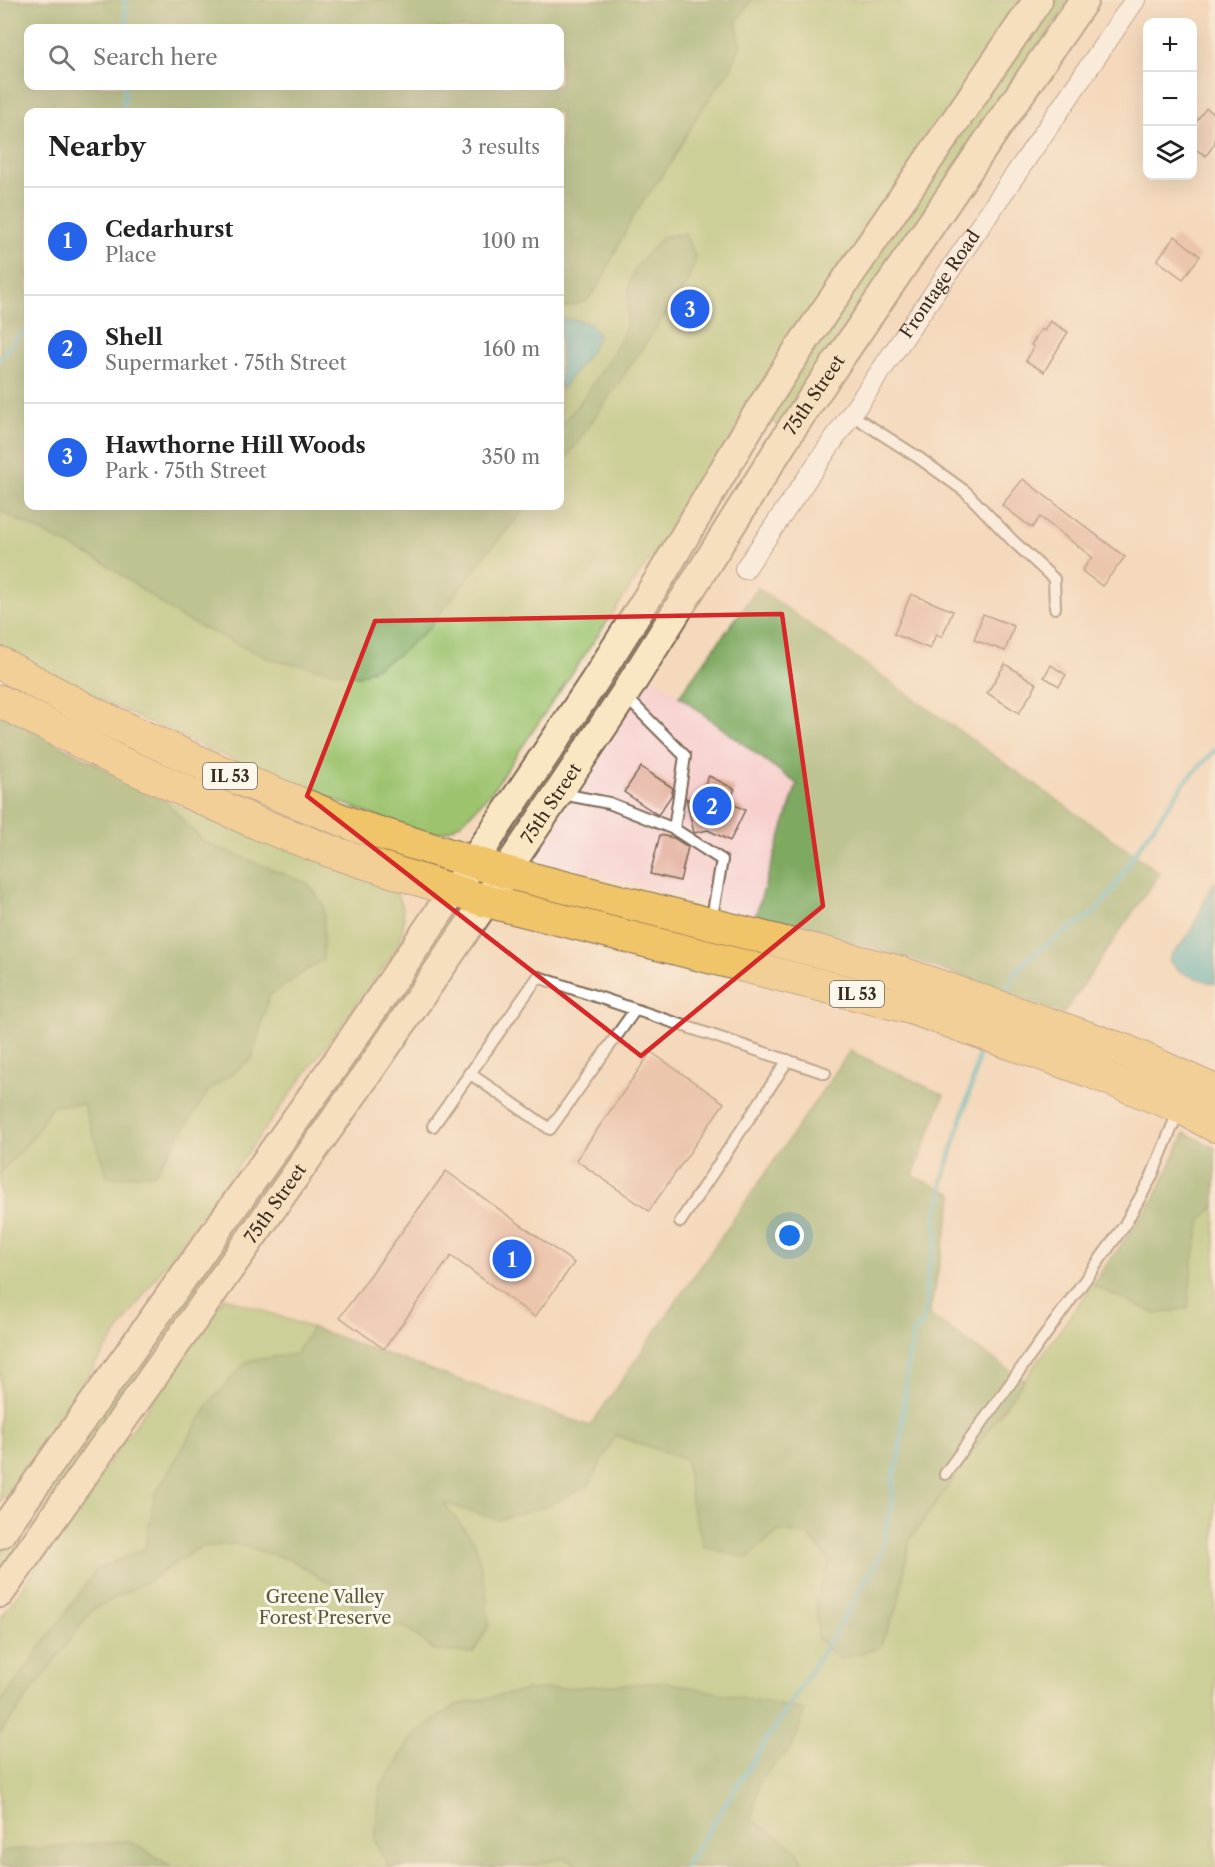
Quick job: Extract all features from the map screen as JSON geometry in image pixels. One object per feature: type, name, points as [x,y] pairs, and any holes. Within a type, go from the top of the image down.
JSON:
[{"type":"main road","name":"75th Street","points":[[0,1534],[329,1072],[453,892],[594,682],[790,362],[1038,0]]},
{"type":"main road","name":"75th Street","points":[[0,1593],[358,1087],[486,901],[624,695],[792,428],[1084,0]]},
{"type":"main road","name":"IL 53","points":[[0,663],[93,713],[217,770],[357,826],[505,873],[896,971],[1124,1050],[1215,1091]]},
{"type":"main road","name":"IL 53","points":[[0,701],[120,762],[248,819],[338,854],[486,901],[911,1008],[1089,1071],[1180,1107],[1215,1126]]},
{"type":"street","name":"Frontage Road","points":[[745,568],[1135,0]]},
{"type":"lane","points":[[852,414],[966,492],[1013,541],[1054,579],[1055,608]]},
{"type":"lane","points":[[624,695],[685,756],[674,829]]},
{"type":"lane","points":[[558,794],[609,803],[674,829],[722,860],[711,925]]},
{"type":"lane","points":[[433,1126],[538,977],[825,1072]]},
{"type":"lane","points":[[469,1072],[550,1129],[635,1010]]},
{"type":"lane","points":[[680,1222],[788,1060]]},
{"type":"lane","points":[[945,1474],[1124,1226],[1151,1178],[1180,1107]]},
{"type":"highlighted area","points":[[782,614],[823,906],[641,1056],[307,796],[375,621]]},
{"type":"shaded area","points":[[651,675],[798,784],[755,917],[536,858]]},
{"type":"green space","points":[[0,0],[1030,0],[492,791],[456,826],[443,832],[432,833],[382,819],[184,739],[77,687],[0,645]]},
{"type":"green space","points":[[0,0],[752,0],[736,22],[741,45],[731,69],[699,113],[671,163],[634,214],[600,283],[587,301],[564,308],[564,108],[24,108],[24,510],[524,510],[491,548],[429,628],[397,656],[359,676],[272,660],[182,618],[106,564],[0,511]]},
{"type":"green space","points":[[1051,0],[1070,0],[780,426],[768,419]]},
{"type":"green space","points":[[685,233],[696,258],[687,283],[564,462],[564,421],[597,378],[623,335],[630,282],[636,268],[663,237]]},
{"type":"green space","points":[[758,588],[1160,873],[1063,1014],[909,958],[755,917],[797,784],[679,696]]},
{"type":"green space","points":[[0,713],[164,800],[393,883],[401,901],[404,924],[396,951],[158,1274],[0,1502]]},
{"type":"green space","points":[[0,713],[164,800],[204,842],[309,884],[324,906],[323,959],[269,996],[252,1059],[210,1089],[155,1173],[108,1178],[83,1104],[51,1106],[33,1137],[0,1173]]},
{"type":"green space","points":[[850,1051],[944,1095],[913,1176],[954,1194],[929,1315],[1024,1380],[910,1539],[898,1606],[879,1648],[839,1659],[818,1639],[816,1598],[830,1562],[808,1535],[779,1531],[747,1558],[704,1547],[692,1507],[686,1460],[616,1435],[588,1486],[546,1506],[498,1520],[444,1503],[475,1543],[486,1590],[489,1626],[473,1653],[435,1651],[407,1628],[366,1622],[338,1588],[291,1560],[236,1544],[200,1547],[148,1581],[93,1609],[0,1734],[0,1704],[96,1570],[145,1548],[155,1495],[208,1405],[247,1361],[296,1354],[312,1328],[590,1426]]},
{"type":"green space","points":[[325,1103],[239,1237],[0,1572],[0,1553]]},
{"type":"green space","name":"Greene Valley Forest Preserve","points":[[1185,1133],[1215,1148],[1215,1867],[0,1867],[0,1619],[224,1297],[910,1539],[1154,1199]]},
{"type":"green space","points":[[1185,1133],[1215,1148],[1215,1206],[1201,1220],[1192,1265],[1188,1308],[1156,1314],[1092,1285],[1154,1199]]},
{"type":"green space","points":[[665,1682],[805,1710],[793,1746],[760,1779],[752,1820],[797,1850],[804,1867],[583,1867],[564,1858],[526,1867],[389,1867],[375,1842],[380,1788],[414,1734],[456,1705],[527,1690]]},
{"type":"green space","points":[[129,1841],[173,1867],[0,1867],[0,1852],[9,1850]]},
{"type":"water","points":[[564,319],[580,321],[593,327],[598,337],[590,352],[564,386]]},
{"type":"water","points":[[1215,882],[1215,984],[1183,973],[1169,960],[1188,935]]},
{"type":"building","points":[[1206,108],[1215,114],[1215,143],[1206,156],[1197,150],[1197,121]]},
{"type":"building","points":[[1175,236],[1200,256],[1183,279],[1157,260]]},
{"type":"building","points":[[1050,321],[1068,332],[1044,372],[1026,361],[1034,347],[1031,345],[1041,329],[1044,331]]},
{"type":"building","points":[[1023,479],[1125,557],[1102,586],[1082,571],[1092,557],[1040,517],[1032,528],[1002,505]]},
{"type":"building","points":[[911,594],[953,611],[942,637],[936,634],[930,649],[894,634]]},
{"type":"building","points":[[983,614],[1014,626],[1005,651],[974,640]]},
{"type":"building","points":[[1005,664],[1037,684],[1019,713],[987,693]]},
{"type":"building","points":[[1051,665],[1066,675],[1059,686],[1044,677]]},
{"type":"building","points":[[641,767],[673,788],[671,796],[658,815],[624,792]]},
{"type":"building","points":[[709,776],[735,789],[729,802],[745,810],[730,841],[708,830],[694,833],[686,798],[695,804]]},
{"type":"building","points":[[660,835],[674,838],[688,847],[680,881],[650,874]]},
{"type":"building","points":[[651,1052],[724,1103],[649,1211],[576,1160]]},
{"type":"building","points":[[446,1171],[574,1263],[535,1317],[451,1256],[384,1349],[340,1317]]},
{"type":"waterway","points":[[124,0],[127,24]]},
{"type":"waterway","points":[[123,108],[125,90]]},
{"type":"waterway","points":[[0,359],[24,332]]},
{"type":"waterway","points":[[1006,991],[1017,970],[1028,958],[1094,913],[1111,893],[1135,853],[1185,782],[1215,750]]},
{"type":"waterway","points":[[685,1867],[834,1635],[881,1554],[892,1507],[893,1475],[899,1459],[908,1358],[913,1333],[922,1325],[926,1305],[927,1276],[937,1238],[936,1212],[942,1196],[942,1183],[974,1077],[981,1043]]},
{"type":"place","name":"Hawthorne Hill Woods","points":[[690,309]]},
{"type":"place","name":"Shell","points":[[712,806]]},
{"type":"place","name":"Cedarhurst","points":[[512,1259]]}]
